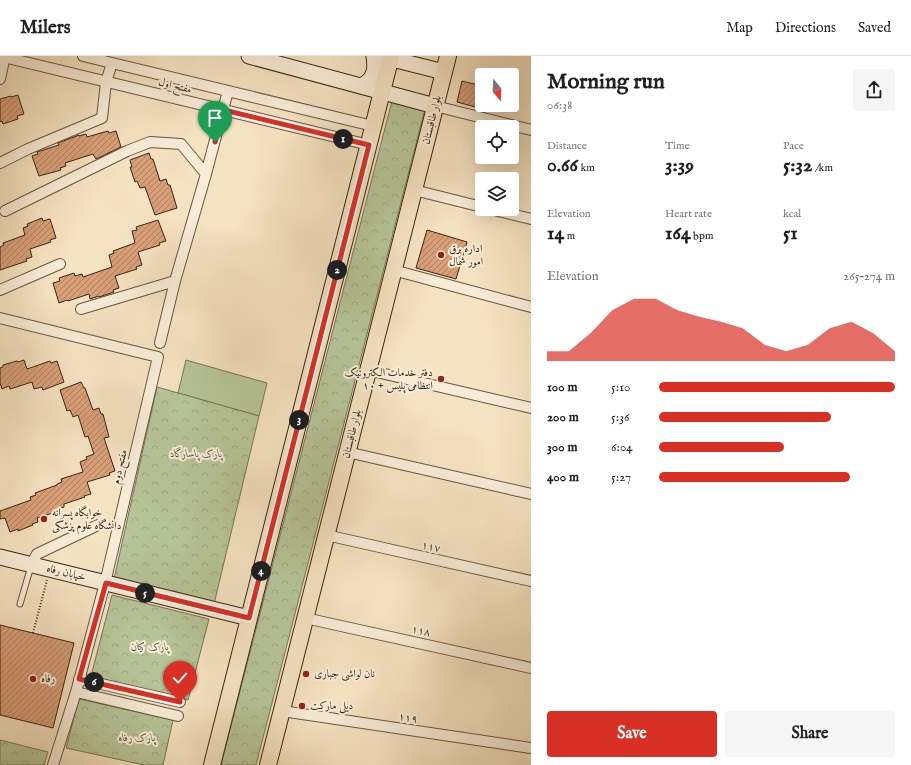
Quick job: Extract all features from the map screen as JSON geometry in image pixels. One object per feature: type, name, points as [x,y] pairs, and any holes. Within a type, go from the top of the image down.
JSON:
[{"type":"main road","points":[[249,56],[435,106]]},
{"type":"main road","points":[[362,86],[370,81],[374,74],[374,56]]},
{"type":"main road","name":"بلوار طاقبستان","points":[[268,765],[448,56]]},
{"type":"main road","points":[[212,765],[373,126],[383,93],[387,57],[444,72]]},
{"type":"main road","name":"خیابان رفاه","points":[[0,557],[249,618]]},
{"type":"street","name":"مفتح اول","points":[[3,56],[369,145]]},
{"type":"street","points":[[0,79],[3,56]]},
{"type":"street","name":"مفتح اول","points":[[83,56],[373,126]]},
{"type":"street","points":[[0,163],[102,118],[106,82],[112,63]]},
{"type":"street","points":[[160,343],[175,281],[224,110],[228,91]]},
{"type":"street","points":[[435,106],[531,130]]},
{"type":"street","points":[[5,211],[127,151],[150,142],[181,144],[206,174]]},
{"type":"street","points":[[414,190],[475,205]]},
{"type":"street","points":[[519,216],[531,219]]},
{"type":"street","points":[[0,290],[60,264]]},
{"type":"street","points":[[393,270],[531,307]]},
{"type":"street","points":[[81,310],[175,281]]},
{"type":"street","name":"مفتح دوم","points":[[0,318],[158,357],[106,583],[76,692],[53,765]]},
{"type":"street","points":[[368,370],[531,408]]},
{"type":"street","points":[[347,452],[531,494]]},
{"type":"street","points":[[31,565],[37,554],[98,525]]},
{"type":"street","name":"۱۱۷","points":[[326,536],[531,581]]},
{"type":"street","name":"۱۱۸","points":[[305,618],[531,668]]},
{"type":"street","points":[[79,679],[180,702]]},
{"type":"street","points":[[76,692],[178,716]]},
{"type":"street","name":"۱۱۹","points":[[282,711],[531,748]]},
{"type":"lane","points":[[20,604],[31,565]]},
{"type":"path","points":[[33,633],[50,569]]},
{"type":"green space","points":[[392,101],[425,109],[256,765],[221,765]]},
{"type":"green space","points":[[186,360],[267,383],[259,416],[178,393]]},
{"type":"green space","name":"پارک پاسارگاد","points":[[157,387],[259,416],[214,604],[114,579]]},
{"type":"green space","name":"پارک کیان","points":[[112,595],[209,619],[188,700],[91,676]]},
{"type":"green space","name":"پارک رفاه","points":[[79,699],[173,720],[163,765],[144,765],[66,748]]},
{"type":"green space","points":[[0,740],[48,752],[44,765],[0,765]]},
{"type":"building","points":[[462,81],[475,84],[475,107],[457,102]]},
{"type":"building","points":[[18,95],[24,114],[17,116],[18,119],[3,124],[2,121],[0,122],[0,99]]},
{"type":"building","points":[[108,131],[109,133],[116,131],[121,147],[96,159],[93,154],[65,163],[66,166],[60,168],[61,170],[39,176],[32,156],[38,154],[37,152],[59,145],[58,143],[79,135],[86,134],[87,137]]},
{"type":"building","points":[[149,153],[151,159],[153,159],[160,181],[166,179],[168,185],[170,185],[177,208],[155,215],[145,187],[140,188],[137,181],[135,182],[130,167],[132,167],[130,160]]},
{"type":"building","points":[[42,218],[43,221],[50,219],[56,238],[50,240],[51,242],[30,249],[32,257],[26,259],[27,261],[0,270],[0,247],[4,245],[3,243],[25,235],[23,228],[28,226],[27,224]]},
{"type":"building","points":[[158,220],[166,241],[159,243],[160,245],[138,252],[142,265],[136,267],[137,269],[115,276],[119,288],[113,290],[114,292],[99,297],[90,299],[89,294],[59,303],[53,283],[60,281],[59,278],[74,273],[75,276],[82,274],[83,277],[112,267],[109,255],[114,253],[113,251],[135,243],[132,231],[137,230],[136,227]]},
{"type":"building","name":"اداره برق امور شمال","points":[[427,230],[467,242],[456,279],[416,268]]},
{"type":"building","points":[[24,360],[27,369],[50,361],[51,363],[57,361],[64,382],[43,390],[42,387],[34,389],[32,382],[10,389],[9,386],[2,389],[0,383],[0,368],[3,367],[3,365]]},
{"type":"building","points":[[81,382],[85,388],[93,410],[99,408],[101,414],[103,414],[109,437],[104,438],[115,471],[109,473],[110,475],[87,482],[91,494],[64,504],[64,507],[58,509],[59,511],[37,518],[38,522],[32,524],[33,525],[18,531],[18,529],[10,532],[5,518],[0,519],[0,511],[31,500],[30,497],[36,495],[35,493],[57,485],[62,482],[61,479],[83,472],[80,462],[87,459],[86,457],[94,454],[88,436],[85,437],[78,415],[73,417],[70,410],[67,411],[60,390]]},
{"type":"building","name":"رفاه","points":[[0,625],[74,643],[53,728],[0,715]]},
{"type":"place","name":"اداره برق امور شمال","points":[[441,255]]},
{"type":"place","name":"دفتر خدمات الکترونیک انتظامی پلیس + ۱۰","points":[[441,379]]},
{"type":"place","name":"خوابگاه پسرانه دانشگاه علوم پزشکی","points":[[44,519]]},
{"type":"place","name":"نان لواشی جباری","points":[[306,674]]},
{"type":"place","name":"رفاه","points":[[33,679]]},
{"type":"place","name":"دیلی مارکت","points":[[302,706]]},
{"type":"route","points":[[180,702],[79,679],[106,583],[249,618],[369,145],[224,110],[215,142]]}]
